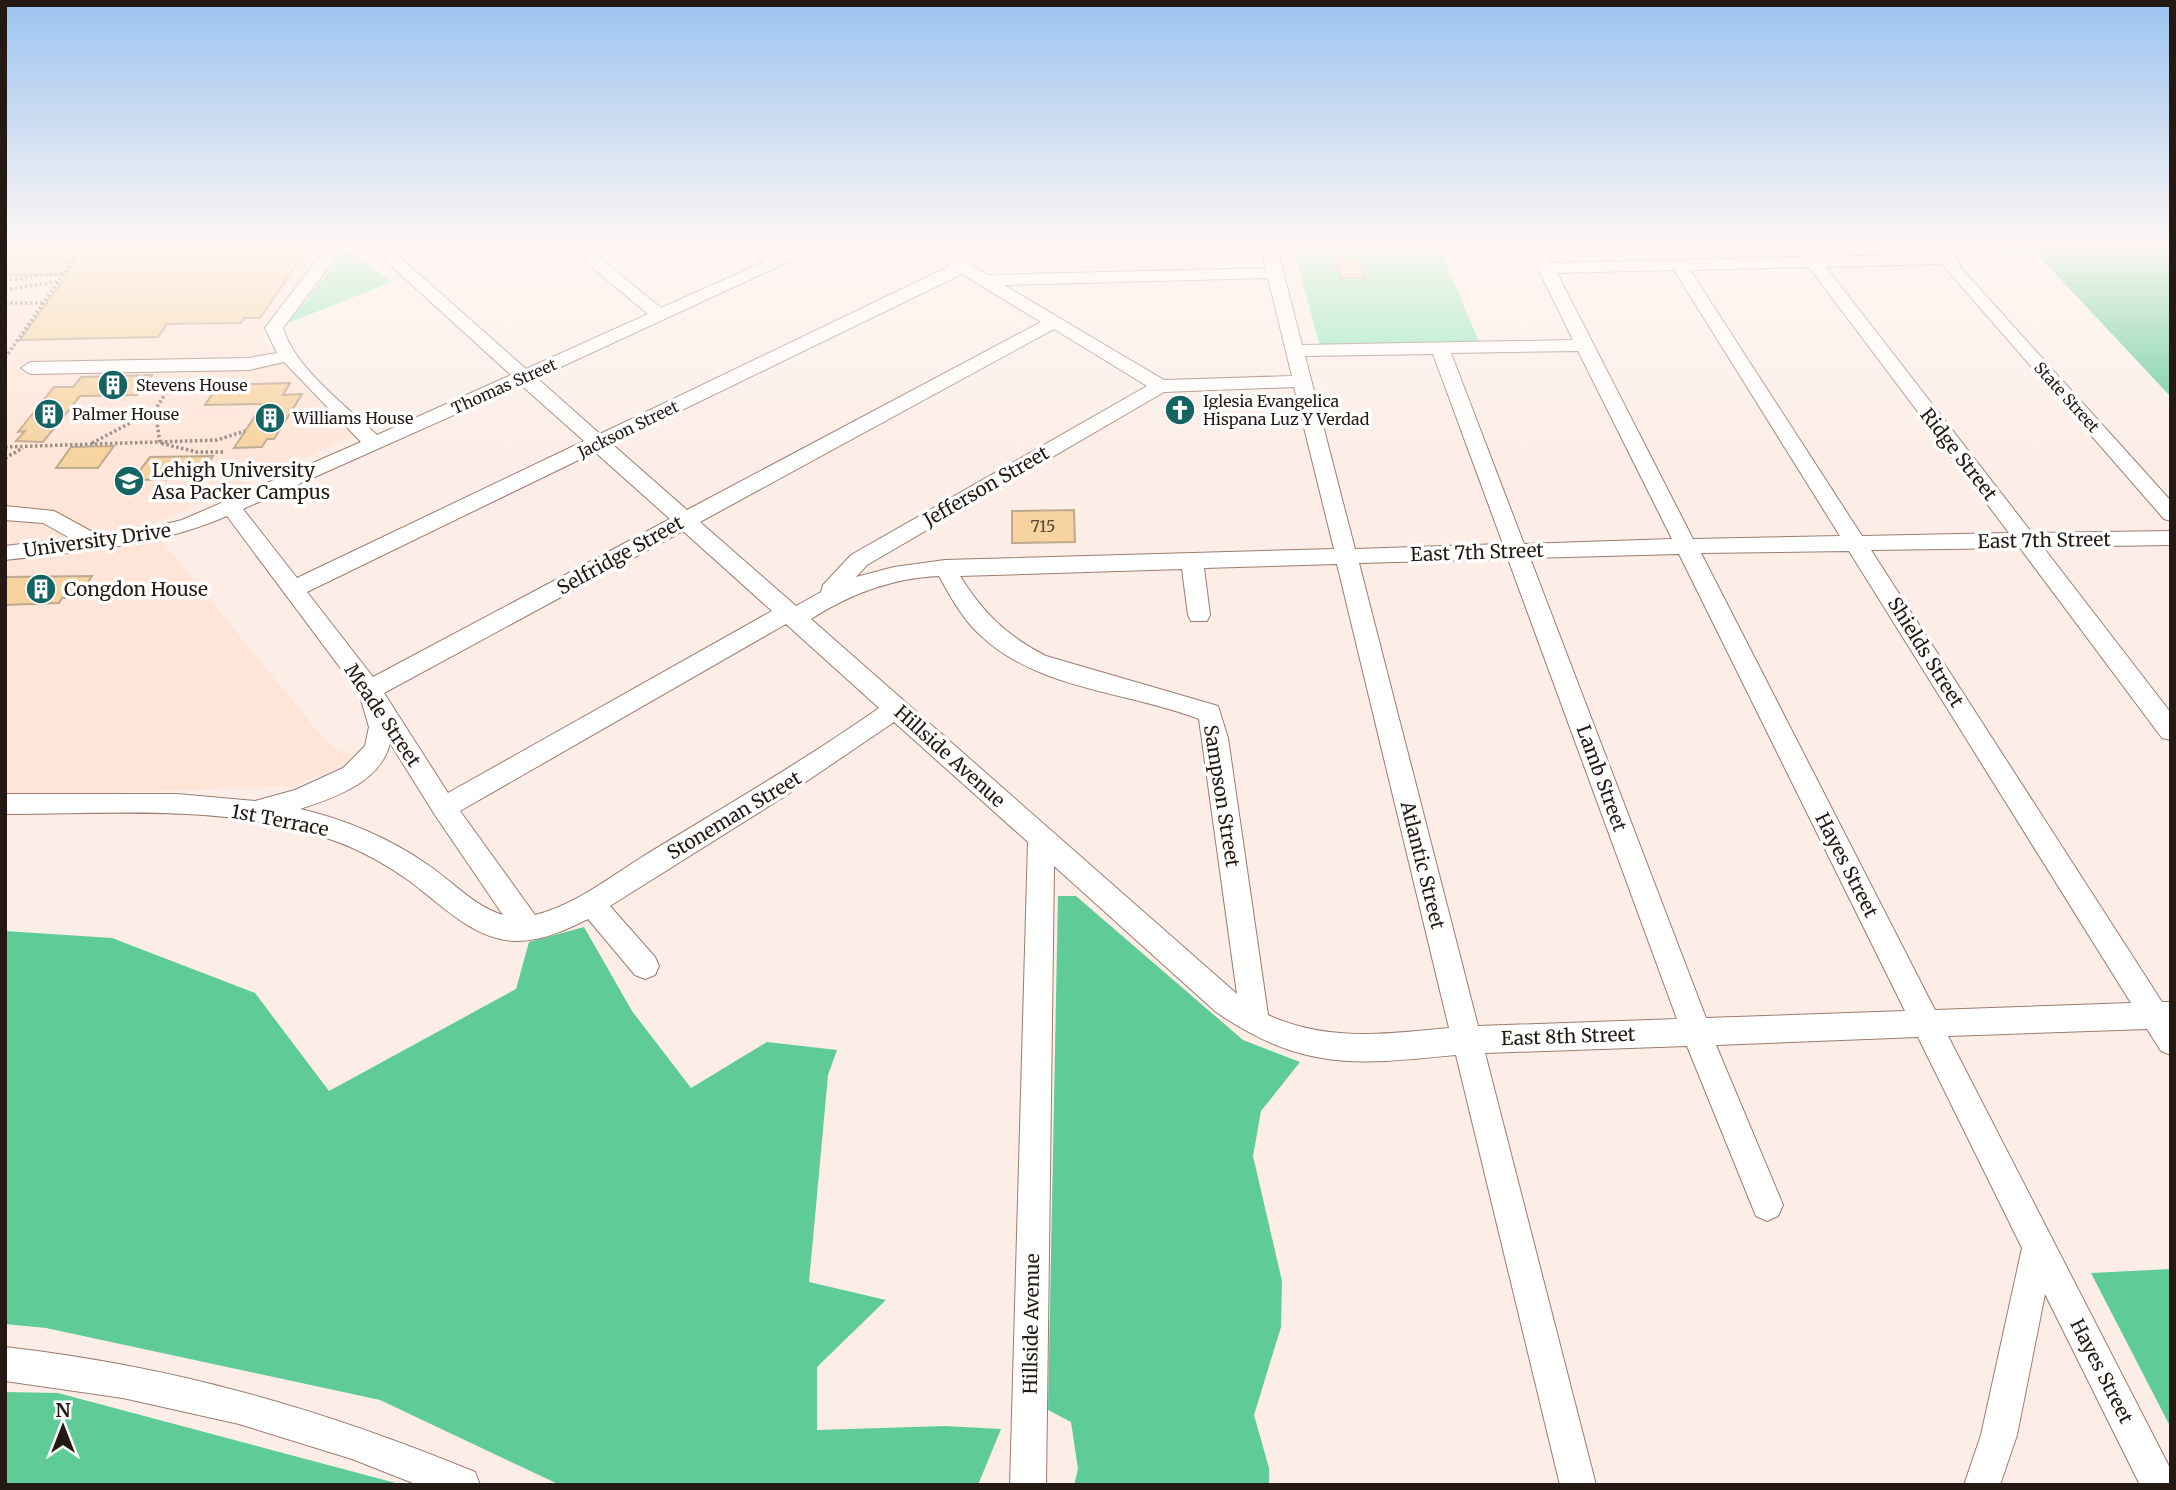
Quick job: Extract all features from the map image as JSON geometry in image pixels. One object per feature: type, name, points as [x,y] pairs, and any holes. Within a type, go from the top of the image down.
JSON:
[{"type":"street","points":[[285,314],[274,328],[276,340],[287,356],[374,444]]},
{"type":"street","name":"Hillside Avenue","points":[[453,314],[1041,836],[1028,1485]]},
{"type":"street","name":"Thomas Street","points":[[188,524],[525,377],[662,314]]},
{"type":"street","name":"Jackson Street","points":[[292,590],[866,314]]},
{"type":"street","points":[[1037,314],[1160,386],[1302,381]]},
{"type":"street","name":"Atlantic Street","points":[[1285,314],[1578,1485]]},
{"type":"street","name":"Hayes Street","points":[[1569,314],[2160,1485]]},
{"type":"street","name":"Shields Street","points":[[1710,314],[2163,1016],[2171,1041]]},
{"type":"street","name":"Ridge Street","points":[[1851,314],[2171,731]]},
{"type":"street","name":"State Street","points":[[1997,314],[2171,514]]},
{"type":"street","name":"Selfridge Street","points":[[370,690],[1052,323]]},
{"type":"street","points":[[1295,351],[1585,345]]},
{"type":"street","name":"Lamb Street","points":[[1440,348],[1696,1031],[1767,1205]]},
{"type":"street","points":[[30,368],[263,363],[287,356]]},
{"type":"street","name":"Jefferson Street","points":[[824,599],[859,560],[1160,386]]},
{"type":"street","name":"Meade Street","points":[[231,507],[370,690],[444,808],[528,929]]},
{"type":"street","points":[[5,513],[47,516],[96,543]]},
{"type":"street","name":"University Drive","points":[[5,553],[141,537],[188,524]]},
{"type":"street","name":"East 7th Street","points":[[792,615],[874,577],[945,568],[1686,546],[2171,538]]},
{"type":"street","points":[[1192,561],[1199,615]]},
{"type":"street","name":"Sampson Street","points":[[945,568],[970,610],[987,629],[1027,657],[1064,670],[1181,700],[1210,713],[1216,738],[1255,1023]]},
{"type":"street","points":[[444,808],[792,615]]},
{"type":"street","points":[[250,811],[313,795],[362,766],[376,750],[381,733],[370,690]]},
{"type":"street","name":"Stoneman Street","points":[[579,909],[762,800],[832,755],[896,708]]},
{"type":"street","name":"1st Terrace","points":[[5,804],[167,806],[250,811],[318,825],[346,835],[414,870],[488,921],[514,929],[528,929],[579,909]]},
{"type":"street","name":"East 8th Street","points":[[1041,836],[1227,1003],[1255,1023],[1289,1041],[1327,1050],[1350,1051],[1467,1040],[2163,1016]]},
{"type":"street","points":[[579,909],[645,966]]},
{"type":"street","points":[[1982,1485],[1999,1435],[2039,1246]]},
{"type":"street","points":[[5,1364],[123,1381],[276,1416],[348,1438],[462,1485]]},
{"type":"path","points":[[5,358],[36,314]]},
{"type":"path","points":[[91,443],[155,410],[184,365]]},
{"type":"path","points":[[155,410],[160,443]]},
{"type":"path","points":[[5,447],[217,440],[245,431]]},
{"type":"path","points":[[160,443],[197,452],[225,452]]},
{"type":"path","points":[[5,458],[25,447]]},
{"type":"shaded area","name":"Lehigh University Asa Packer Campus","points":[[5,314],[275,314],[261,336],[269,350],[354,436],[150,526],[318,732],[338,750],[353,755],[341,767],[293,786],[5,797]]},
{"type":"green space","points":[[295,314],[312,314],[288,323]]},
{"type":"green space","points":[[1311,314],[1467,314],[1479,342],[1320,346]]},
{"type":"green space","points":[[2093,314],[2171,314],[2171,397]]},
{"type":"green space","points":[[1058,896],[1076,896],[1243,1040],[1300,1062],[1261,1111],[1253,1156],[1282,1281],[1281,1327],[1254,1415],[1269,1468],[1269,1485],[1074,1485],[1078,1469],[1071,1422],[1048,1410]]},
{"type":"green space","points":[[584,927],[632,1011],[691,1088],[767,1042],[837,1050],[828,1075],[809,1282],[886,1300],[817,1367],[817,1430],[945,1426],[1001,1429],[978,1485],[560,1485],[380,1400],[46,1328],[5,1324],[5,931],[112,938],[255,993],[329,1091],[516,989],[529,942]]},
{"type":"green space","points":[[2171,1269],[2171,1428],[2091,1273]]},
{"type":"green space","points":[[5,1392],[58,1393],[403,1485],[5,1485]]},
{"type":"building","points":[[39,314],[263,314],[260,318],[244,318],[241,323],[167,324],[158,337],[20,340]]},
{"type":"building","points":[[152,375],[137,395],[80,396],[43,442],[16,441],[25,431],[18,432],[54,387],[73,387],[81,377]]},
{"type":"building","points":[[290,383],[283,395],[302,394],[274,439],[267,439],[262,447],[234,448],[263,404],[205,405],[218,385]]},
{"type":"building","points":[[114,446],[98,468],[56,468],[71,447]]},
{"type":"building","points":[[213,456],[201,475],[190,475],[188,479],[133,480],[150,457]]},
{"type":"building","points":[[1074,510],[1075,542],[1012,543],[1012,511]]},
{"type":"building","name":"Congdon House","points":[[92,576],[77,598],[62,598],[59,603],[5,605],[5,577]]},
{"type":"place","name":"Stevens House","points":[[113,385]]},
{"type":"place","name":"Iglesia Evangelica Hispana Luz Y Verdad","points":[[1180,410]]},
{"type":"place","name":"Palmer House","points":[[49,414]]},
{"type":"place","name":"Williams House","points":[[270,418]]},
{"type":"place","name":"Lehigh University Asa Packer Campus","points":[[129,481]]},
{"type":"place","name":"Congdon House","points":[[41,589]]}]
